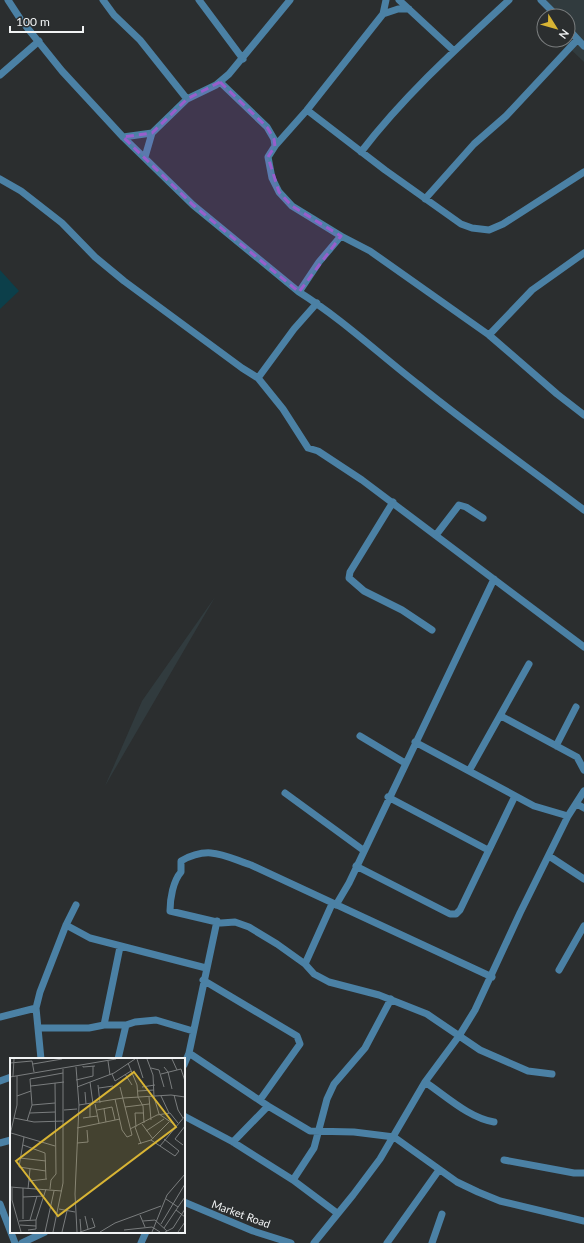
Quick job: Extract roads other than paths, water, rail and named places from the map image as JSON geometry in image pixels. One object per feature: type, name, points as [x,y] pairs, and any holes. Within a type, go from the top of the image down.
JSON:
[{"type":"street","points":[[8,0],[21,20],[82,94],[123,137],[146,157],[193,205],[299,292],[317,303],[372,346],[419,386],[584,510]]},
{"type":"street","points":[[103,0],[114,15],[140,40],[187,99]]},
{"type":"street","points":[[209,0],[201,3],[243,59]]},
{"type":"street","points":[[146,157],[152,133],[187,99],[220,82],[243,59],[290,0]]},
{"type":"street","points":[[386,0],[383,14],[307,110],[275,146],[268,157],[272,178],[279,192],[292,206],[341,236],[370,251],[489,335],[557,394],[584,415]]},
{"type":"street","points":[[399,0],[454,51]]},
{"type":"street","points":[[361,152],[379,129],[454,51],[509,0]]},
{"type":"street","points":[[541,0],[549,8]]},
{"type":"street","points":[[383,14],[398,9],[409,9]]},
{"type":"street","points":[[0,75],[39,40]]},
{"type":"street","points":[[425,199],[474,144],[506,116],[577,40],[584,46]]},
{"type":"street","points":[[220,82],[267,127],[274,139],[275,146]]},
{"type":"street","points":[[307,110],[425,199],[461,224],[472,228],[489,230],[504,224],[584,172]]},
{"type":"street","points":[[123,137],[152,133]]},
{"type":"street","points":[[0,179],[21,191],[62,223],[95,257],[124,281],[242,368],[258,378],[283,409],[308,448],[318,451],[334,460],[393,502],[584,647]]},
{"type":"street","points":[[299,292],[319,262],[341,236]]},
{"type":"street","points":[[489,335],[532,290],[584,253]]},
{"type":"street","points":[[258,378],[294,329],[317,303]]},
{"type":"street","points":[[393,502],[350,572],[349,578],[364,590],[402,610],[432,630]]},
{"type":"street","points":[[436,535],[459,505],[466,507],[482,518]]},
{"type":"street","points":[[305,964],[334,904],[356,866],[494,579]]},
{"type":"street","points":[[469,771],[502,716],[529,664]]},
{"type":"street","points":[[556,746],[576,707]]},
{"type":"street","points":[[502,716],[577,757],[584,770]]},
{"type":"street","points":[[360,736],[405,763]]},
{"type":"street","points":[[415,742],[534,806],[568,816]]},
{"type":"street","points":[[314,1243],[353,1195],[394,1137],[425,1082],[459,1036],[475,1010],[492,977],[520,912],[568,816],[584,791]]},
{"type":"street","points":[[285,793],[363,850]]},
{"type":"street","points":[[356,866],[450,914],[456,914],[460,910],[515,796]]},
{"type":"street","points":[[388,797],[488,850]]},
{"type":"street","points":[[577,804],[584,808]]},
{"type":"street","points":[[492,977],[251,865],[217,853],[194,853],[181,861],[181,872],[177,877],[170,911],[221,923],[235,922],[249,927],[277,944],[305,964],[314,974],[329,982],[391,999],[427,1014],[480,1050],[528,1071],[552,1074]]},
{"type":"street","points":[[549,856],[584,879]]},
{"type":"street","points":[[40,1058],[36,1008],[40,992],[66,925],[76,905]]},
{"type":"street","points":[[185,1063],[189,1053],[217,921]]},
{"type":"street","points":[[66,925],[90,938],[120,947],[134,949],[206,968]]},
{"type":"street","points":[[559,970],[584,926]]},
{"type":"street","points":[[104,1025],[120,947]]},
{"type":"street","points":[[204,980],[297,1036],[300,1040],[300,1044],[260,1100]]},
{"type":"street","points":[[293,1180],[314,1148],[327,1099],[334,1084],[365,1048],[391,999]]},
{"type":"street","points":[[0,1017],[36,1008]]},
{"type":"street","points":[[38,1028],[89,1028],[104,1025],[126,1026],[135,1022],[156,1020],[193,1031]]},
{"type":"street","points":[[118,1058],[126,1026]]},
{"type":"street","points":[[189,1053],[268,1106],[310,1131],[354,1132],[394,1137],[457,1182],[500,1201],[584,1221]]},
{"type":"street","points":[[0,1080],[10,1076]]},
{"type":"street","points":[[425,1082],[472,1114],[484,1120],[494,1122]]},
{"type":"street","points":[[233,1142],[268,1106]]},
{"type":"street","points":[[185,1117],[233,1142],[293,1180],[337,1214]]},
{"type":"street","points":[[0,1144],[10,1140]]},
{"type":"street","points":[[504,1160],[574,1173],[584,1173]]},
{"type":"street","points":[[387,1243],[439,1170]]},
{"type":"street","name":"Market Road","points":[[185,1202],[253,1231],[291,1243]]},
{"type":"street","points":[[0,1204],[10,1230]]},
{"type":"street","points":[[432,1243],[442,1214]]},
{"type":"street","points":[[11,1233],[15,1243]]},
{"type":"street","points":[[22,1243],[43,1233]]},
{"type":"street","points":[[141,1243],[146,1233]]}]
